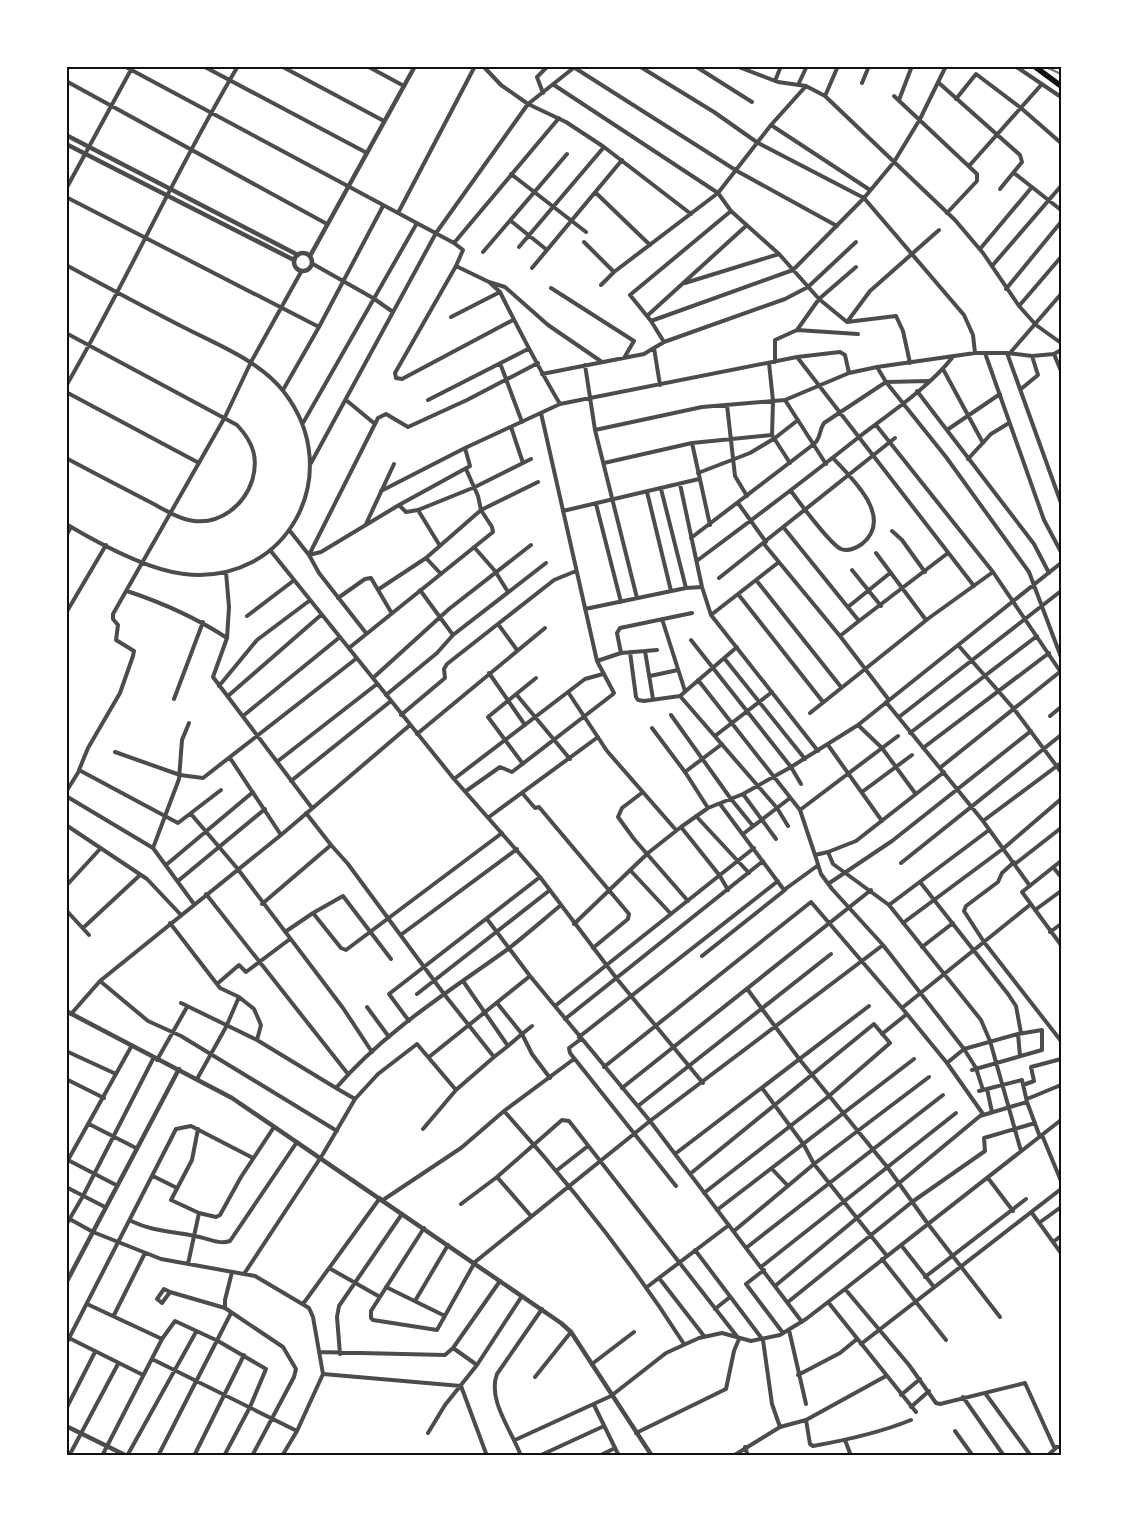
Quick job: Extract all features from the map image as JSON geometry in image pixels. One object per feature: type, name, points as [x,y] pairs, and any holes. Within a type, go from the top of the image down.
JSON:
[{"type":"main road","points":[[1034,66],[1061,86]]},
{"type":"street","points":[[124,66],[132,68],[211,113],[436,233],[463,250],[456,266],[395,372],[396,378],[402,379],[513,320]]},
{"type":"street","points":[[203,66],[366,153]]},
{"type":"street","points":[[66,386],[90,345],[191,149],[238,66]]},
{"type":"street","points":[[281,66],[384,121]]},
{"type":"street","points":[[367,66],[404,86]]},
{"type":"street","points":[[310,256],[415,66]]},
{"type":"street","points":[[398,214],[475,66]]},
{"type":"street","points":[[483,66],[501,85],[528,104],[559,118],[622,160],[691,214]]},
{"type":"street","points":[[543,93],[538,77],[548,66]]},
{"type":"street","points":[[639,66],[714,112],[758,143],[864,198],[964,315],[973,335],[975,353]]},
{"type":"street","points":[[695,66],[752,102]]},
{"type":"street","points":[[736,66],[775,81],[806,86],[825,96],[947,213],[980,249],[1018,306],[1036,324],[1061,343]]},
{"type":"street","points":[[775,81],[781,66]]},
{"type":"street","points":[[798,85],[807,66]]},
{"type":"street","points":[[825,96],[838,66]]},
{"type":"street","points":[[862,83],[869,66]]},
{"type":"street","points":[[899,100],[912,66]]},
{"type":"street","points":[[651,321],[793,270],[864,198],[894,162],[920,120],[946,66]]},
{"type":"street","points":[[1014,66],[1061,97]]},
{"type":"street","points":[[311,463],[436,233],[528,104],[575,67],[737,171],[837,226]]},
{"type":"street","points":[[66,189],[132,68]]},
{"type":"street","points":[[956,98],[976,74],[1061,143]]},
{"type":"street","points":[[66,81],[327,224]]},
{"type":"street","points":[[939,83],[1020,155],[1022,162],[1000,189]]},
{"type":"street","points":[[969,166],[1042,84]]},
{"type":"street","points":[[554,85],[718,193],[731,211],[779,254],[819,299],[846,322],[896,316],[903,330],[910,363]]},
{"type":"street","points":[[602,285],[614,272],[718,193],[771,125],[806,86]]},
{"type":"street","points":[[894,96],[977,174],[977,181],[947,213]]},
{"type":"street","points":[[454,243],[559,118]]},
{"type":"street","points":[[771,125],[870,190]]},
{"type":"street","points":[[66,135],[298,255]]},
{"type":"street","points":[[66,144],[294,260]]},
{"type":"street","points":[[519,247],[604,148]]},
{"type":"street","points":[[483,252],[567,154]]},
{"type":"street","points":[[532,268],[622,160]]},
{"type":"street","points":[[1014,172],[1061,210]]},
{"type":"street","points":[[511,174],[536,191],[586,232]]},
{"type":"street","points":[[992,266],[1061,186]]},
{"type":"street","points":[[980,249],[1032,187]]},
{"type":"street","points":[[596,193],[650,245]]},
{"type":"street","points":[[66,197],[319,327]]},
{"type":"street","points":[[283,390],[319,327],[383,206]]},
{"type":"street","points":[[664,342],[651,321],[632,299],[632,292],[731,211]]},
{"type":"street","points":[[511,221],[547,250]]},
{"type":"street","points":[[1006,289],[1061,222]]},
{"type":"street","points":[[303,423],[417,223]]},
{"type":"street","points":[[647,316],[747,225]]},
{"type":"street","points":[[846,322],[870,291],[939,230]]},
{"type":"street","points":[[584,242],[614,272]]},
{"type":"street","points":[[542,374],[644,354],[664,342],[785,299],[808,287],[856,242]]},
{"type":"street","points":[[301,272],[295,266],[294,260],[298,255],[305,253],[310,256],[313,264],[394,312]]},
{"type":"street","points":[[683,284],[779,254]]},
{"type":"street","points":[[1018,306],[1061,257]]},
{"type":"street","points":[[66,792],[79,771],[88,748],[120,693],[133,656],[134,651],[116,640],[118,624],[113,619],[113,614],[225,417],[251,362],[301,272],[310,270],[313,264]]},
{"type":"street","points":[[66,265],[251,362],[283,390],[303,423],[311,463],[311,479],[290,531],[270,550],[242,568],[226,572],[186,574],[169,572],[142,562],[66,524]]},
{"type":"street","points":[[456,266],[489,282],[505,286],[548,325],[602,362]]},
{"type":"street","points":[[797,330],[819,299],[856,266]]},
{"type":"street","points":[[489,282],[500,292],[528,349],[538,363],[542,374],[560,404]]},
{"type":"street","points":[[551,288],[634,341],[624,358]]},
{"type":"street","points":[[451,317],[500,292]]},
{"type":"street","points":[[1009,353],[1061,294]]},
{"type":"street","points":[[775,362],[775,340],[797,330],[858,334]]},
{"type":"street","points":[[66,333],[237,425],[252,444],[256,460],[248,491],[238,506],[225,515],[194,521],[171,513],[66,458]]},
{"type":"street","points":[[654,348],[660,385]]},
{"type":"street","points":[[428,400],[528,349]]},
{"type":"street","points":[[595,430],[702,406],[785,400],[848,373],[877,367],[952,358],[975,353],[1009,353],[1032,356],[1054,354],[1061,350]]},
{"type":"street","points":[[381,492],[465,448],[560,404],[797,357],[843,352],[846,355],[848,373]]},
{"type":"street","points":[[985,353],[1044,520],[1061,552]]},
{"type":"street","points":[[1009,353],[1060,501]]},
{"type":"street","points":[[1054,354],[1061,371]]},
{"type":"street","points":[[1021,389],[1038,375],[1032,356]]},
{"type":"street","points":[[797,357],[974,586]]},
{"type":"street","points":[[698,560],[876,425],[943,369],[952,358]]},
{"type":"street","points":[[500,363],[522,422]]},
{"type":"street","points":[[309,555],[378,418],[386,414],[408,427],[538,363]]},
{"type":"street","points":[[769,363],[774,436],[790,463]]},
{"type":"street","points":[[585,365],[595,430],[637,598]]},
{"type":"street","points":[[877,367],[886,382],[986,511],[1029,572],[1061,657]]},
{"type":"street","points":[[943,369],[983,442]]},
{"type":"street","points":[[691,538],[814,444],[819,438],[822,426],[839,413],[886,382],[929,381]]},
{"type":"street","points":[[917,391],[1034,544],[1049,573]]},
{"type":"street","points":[[66,392],[199,463]]},
{"type":"street","points":[[947,430],[1000,394]]},
{"type":"street","points":[[346,400],[375,424]]},
{"type":"street","points":[[785,400],[826,464]]},
{"type":"street","points":[[727,405],[735,476],[747,496]]},
{"type":"street","points":[[466,791],[500,767],[510,772],[523,764],[614,693],[597,661],[541,412]]},
{"type":"street","points":[[698,473],[733,460],[798,420]]},
{"type":"street","points":[[968,459],[991,434],[1009,423]]},
{"type":"street","points":[[876,425],[993,572],[1060,671],[941,767]]},
{"type":"street","points":[[510,427],[523,463]]},
{"type":"street","points":[[604,463],[692,443],[730,438],[774,436]]},
{"type":"street","points":[[719,578],[896,438]]},
{"type":"street","points":[[692,443],[710,525]]},
{"type":"street","points":[[309,555],[321,552],[399,505],[466,469],[470,466],[465,448]]},
{"type":"street","points":[[791,491],[836,547],[841,549],[857,548],[871,533],[874,515],[867,499],[833,458]]},
{"type":"street","points":[[399,505],[406,512],[418,510],[475,487],[531,460]]},
{"type":"street","points":[[366,524],[394,464]]},
{"type":"street","points":[[349,648],[391,612],[493,532],[492,527],[481,510],[475,487],[466,469]]},
{"type":"street","points":[[563,512],[699,479]]},
{"type":"street","points":[[379,589],[426,558],[481,510],[538,482]]},
{"type":"street","points":[[680,484],[691,538],[698,560],[702,587],[710,614],[818,751]]},
{"type":"street","points":[[661,489],[686,588]]},
{"type":"street","points":[[647,492],[671,591]]},
{"type":"street","points":[[738,503],[779,562],[840,636],[910,733],[941,767],[1004,848],[1030,886]]},
{"type":"street","points":[[596,504],[621,602]]},
{"type":"street","points":[[418,510],[440,546]]},
{"type":"street","points":[[66,536],[71,527]]},
{"type":"street","points":[[784,528],[859,620]]},
{"type":"street","points":[[290,531],[309,555],[318,573],[366,634]]},
{"type":"street","points":[[892,531],[902,540],[925,572]]},
{"type":"street","points":[[66,613],[106,545]]},
{"type":"street","points":[[372,678],[496,571],[531,545]]},
{"type":"street","points":[[474,547],[496,571],[508,592]]},
{"type":"street","points":[[270,550],[401,715],[540,877],[617,979],[703,1083]]},
{"type":"street","points":[[876,552],[926,620]]},
{"type":"street","points":[[840,636],[948,553]]},
{"type":"street","points":[[426,558],[441,574]]},
{"type":"street","points":[[710,614],[779,562]]},
{"type":"street","points":[[386,695],[437,653],[453,635],[546,563]]},
{"type":"street","points":[[574,924],[648,853],[676,830],[708,808],[758,786],[858,725],[1061,563]]},
{"type":"street","points":[[852,570],[881,606]]},
{"type":"street","points":[[401,715],[444,680],[447,664],[554,580],[576,571]]},
{"type":"street","points":[[226,572],[229,607],[227,638],[213,674],[219,686],[312,808]]},
{"type":"street","points":[[810,713],[926,620],[993,572]]},
{"type":"street","points":[[848,607],[867,589],[890,573]]},
{"type":"street","points":[[338,598],[368,578],[372,579],[391,612]]},
{"type":"street","points":[[756,580],[841,687]]},
{"type":"street","points":[[247,616],[293,581]]},
{"type":"street","points":[[585,609],[686,588],[702,587]]},
{"type":"street","points":[[420,590],[453,635]]},
{"type":"street","points":[[127,591],[170,606],[203,622],[227,638]]},
{"type":"street","points":[[899,717],[1025,617],[1061,591]]},
{"type":"street","points":[[738,594],[823,702]]},
{"type":"street","points":[[219,686],[257,640],[309,600]]},
{"type":"street","points":[[621,653],[618,630],[692,614]]},
{"type":"street","points":[[228,696],[321,615]]},
{"type":"street","points":[[662,619],[685,691]]},
{"type":"street","points":[[174,699],[203,622]]},
{"type":"street","points":[[498,624],[517,650]]},
{"type":"street","points":[[417,734],[545,628]]},
{"type":"street","points":[[910,733],[1037,636]]},
{"type":"street","points":[[243,716],[340,637]]},
{"type":"street","points":[[691,640],[791,767],[801,784]]},
{"type":"street","points":[[958,645],[1014,709],[1061,772]]},
{"type":"street","points":[[630,652],[638,700],[644,701],[680,696],[737,647]]},
{"type":"street","points":[[597,661],[621,653],[657,650]]},
{"type":"street","points":[[646,651],[653,699]]},
{"type":"street","points":[[923,748],[1049,654]]},
{"type":"street","points":[[115,752],[180,775],[203,778],[357,658]]},
{"type":"street","points":[[724,658],[805,758]]},
{"type":"street","points":[[650,676],[678,670]]},
{"type":"street","points":[[489,673],[525,725]]},
{"type":"street","points":[[454,779],[585,679],[603,674]]},
{"type":"street","points":[[523,764],[488,717],[536,678]]},
{"type":"street","points":[[698,680],[772,777],[800,810],[817,866],[828,884],[883,945],[964,1049],[992,1112]]},
{"type":"street","points":[[278,761],[377,684]]},
{"type":"street","points":[[568,692],[623,772],[676,830]]},
{"type":"street","points":[[715,736],[772,692]]},
{"type":"street","points":[[516,694],[570,759]]},
{"type":"street","points":[[680,696],[777,808],[788,826]]},
{"type":"street","points":[[291,780],[391,701]]},
{"type":"street","points":[[1050,716],[1061,707]]},
{"type":"street","points":[[671,715],[731,799],[753,826]]},
{"type":"street","points":[[153,848],[180,775],[182,740],[189,723]]},
{"type":"street","points":[[410,725],[281,835],[237,868],[100,981],[69,1012],[155,1060],[197,1079],[274,1127],[321,1157],[542,1309],[571,1332],[652,1456]]},
{"type":"street","points":[[858,725],[882,748],[915,794]]},
{"type":"street","points":[[652,728],[685,772],[708,808]]},
{"type":"street","points":[[828,884],[892,841],[1031,730]]},
{"type":"street","points":[[901,863],[1061,735]]},
{"type":"street","points":[[800,810],[898,736]]},
{"type":"street","points":[[489,817],[523,794],[598,737]]},
{"type":"street","points":[[685,772],[722,744]]},
{"type":"street","points":[[828,745],[882,821]]},
{"type":"street","points":[[862,792],[912,755]]},
{"type":"street","points":[[230,758],[281,835]]},
{"type":"street","points":[[983,821],[1061,763]]},
{"type":"street","points":[[79,771],[165,818],[178,823],[221,790]]},
{"type":"street","points":[[815,855],[828,852],[856,840],[944,772]]},
{"type":"street","points":[[166,865],[207,833],[253,792]]},
{"type":"street","points":[[643,792],[622,808],[618,817],[634,839],[688,901]]},
{"type":"street","points":[[523,794],[535,808],[539,807],[629,914],[630,917],[594,948]]},
{"type":"street","points":[[743,794],[776,839]]},
{"type":"street","points":[[66,796],[153,848],[194,904]]},
{"type":"street","points":[[742,834],[790,798]]},
{"type":"street","points":[[903,923],[1004,848],[1061,800]]},
{"type":"street","points":[[720,804],[785,890]]},
{"type":"street","points":[[178,881],[265,809]]},
{"type":"street","points":[[306,813],[402,934],[434,981],[494,1057]]},
{"type":"street","points":[[191,814],[237,868],[262,904],[343,1008],[372,1052]]},
{"type":"street","points":[[696,816],[750,873]]},
{"type":"street","points":[[66,825],[139,876],[147,879],[180,915]]},
{"type":"street","points":[[681,827],[720,876],[728,890]]},
{"type":"street","points":[[1061,828],[1002,873],[998,882],[966,906],[964,911],[984,942],[1061,1041]]},
{"type":"street","points":[[889,905],[989,830]]},
{"type":"street","points":[[313,913],[344,950],[350,949],[372,933],[388,918],[502,833]]},
{"type":"street","points":[[262,904],[331,845]]},
{"type":"street","points":[[555,1006],[754,848]]},
{"type":"street","points":[[66,886],[100,849]]},
{"type":"street","points":[[402,934],[517,849]]},
{"type":"street","points":[[828,852],[832,863],[889,905],[981,1020],[990,1041],[1021,1151]]},
{"type":"street","points":[[565,1019],[763,861]]},
{"type":"street","points":[[1061,861],[1022,892],[1061,945]]},
{"type":"street","points":[[702,956],[817,866]]},
{"type":"street","points":[[1052,867],[1061,877]]},
{"type":"street","points":[[631,871],[671,914]]},
{"type":"street","points":[[83,928],[139,876]]},
{"type":"street","points":[[409,1021],[389,994],[540,877]]},
{"type":"street","points":[[676,1186],[574,1059],[569,1048],[632,995],[778,881]]},
{"type":"street","points":[[920,882],[1012,1000],[1018,1014],[1020,1056]]},
{"type":"street","points":[[417,994],[550,890]]},
{"type":"street","points":[[622,1088],[831,924],[871,890]]},
{"type":"street","points":[[1035,910],[1061,891]]},
{"type":"street","points":[[206,894],[348,1074]]},
{"type":"street","points":[[285,932],[343,896],[391,959]]},
{"type":"street","points":[[604,1067],[809,903],[814,904],[861,962],[907,1014],[947,1063],[983,1114]]},
{"type":"street","points":[[902,1008],[1031,904]]},
{"type":"street","points":[[336,1088],[348,1074],[409,1021],[510,947],[561,906]]},
{"type":"street","points":[[66,910],[89,935]]},
{"type":"street","points":[[487,919],[580,1038],[650,1121],[802,1322]]},
{"type":"street","points":[[170,923],[217,984],[223,990],[239,997],[258,1015],[260,1025],[256,1040]]},
{"type":"street","points":[[922,947],[953,923]]},
{"type":"street","points":[[1050,932],[1061,924]]},
{"type":"street","points":[[217,984],[239,965],[246,972],[290,939]]},
{"type":"street","points":[[424,1228],[370,1314],[373,1320],[434,1331],[445,1316],[475,1262],[650,1121],[703,1083],[883,945]]},
{"type":"street","points":[[638,1106],[831,954]]},
{"type":"street","points":[[429,1057],[530,976]]},
{"type":"street","points":[[100,981],[148,1021],[173,1032],[337,1131]]},
{"type":"street","points":[[463,981],[508,1046]]},
{"type":"street","points":[[748,990],[812,1076],[859,1130],[1000,1317]]},
{"type":"street","points":[[197,1079],[226,1027],[239,997]]},
{"type":"street","points":[[181,1003],[226,1027],[256,1040],[355,1099]]},
{"type":"street","points":[[496,1003],[522,1034],[532,1054],[550,1078]]},
{"type":"street","points":[[66,1225],[68,1218],[83,1196],[113,1136],[187,1006]]},
{"type":"street","points":[[675,1154],[869,1006]]},
{"type":"street","points":[[367,1007],[390,1037]]},
{"type":"street","points":[[882,1034],[907,1014]]},
{"type":"street","points":[[690,1174],[874,1024],[890,1043],[829,1096],[704,1193]]},
{"type":"street","points":[[423,1129],[456,1090],[532,1026]]},
{"type":"street","points":[[947,1063],[964,1049],[1019,1033],[1041,1029],[1043,1048],[1040,1051],[974,1069]]},
{"type":"street","points":[[244,1274],[321,1157],[355,1099],[374,1077],[415,1044],[419,1045],[456,1090]]},
{"type":"street","points":[[116,1185],[67,1160],[104,1098],[131,1046]]},
{"type":"street","points":[[66,1051],[116,1074]]},
{"type":"street","points":[[303,1304],[381,1199],[461,1148],[504,1112],[574,1059]]},
{"type":"street","points":[[718,1210],[804,1145],[842,1112],[914,1059]]},
{"type":"street","points":[[1023,1085],[1034,1082],[1031,1067],[1061,1059]]},
{"type":"street","points":[[66,1283],[178,1069]]},
{"type":"street","points":[[734,1231],[814,1164],[929,1076]]},
{"type":"street","points":[[66,1080],[104,1098]]},
{"type":"street","points":[[983,1090],[1022,1080],[1035,1123],[1061,1181]]},
{"type":"street","points":[[775,1286],[983,1114],[1008,1108],[1061,1085]]},
{"type":"street","points":[[762,1088],[804,1145],[814,1164],[887,1256]]},
{"type":"street","points":[[746,1248],[943,1095]]},
{"type":"street","points":[[504,1112],[569,1186],[647,1288],[684,1344]]},
{"type":"street","points":[[783,1333],[746,1284],[843,1201],[888,1168],[956,1113]]},
{"type":"street","points":[[461,1204],[497,1177],[564,1119],[569,1121],[739,1339]]},
{"type":"street","points":[[515,1440],[612,1396],[647,1366],[684,1344],[704,1336],[722,1333],[751,1342],[763,1340],[789,1330],[846,1289],[1061,1120]]},
{"type":"street","points":[[788,1302],[872,1237],[912,1202],[985,1150],[984,1138],[1035,1123]]},
{"type":"street","points":[[89,1124],[136,1148]]},
{"type":"street","points":[[66,1344],[131,1221],[176,1128],[185,1126],[198,1129],[253,1158]]},
{"type":"street","points":[[198,1129],[192,1160],[172,1196],[172,1202],[199,1213],[216,1217],[220,1215],[253,1158],[274,1127]]},
{"type":"street","points":[[131,1221],[168,1234],[195,1236],[221,1243],[230,1241],[297,1142]]},
{"type":"street","points":[[556,1171],[588,1146]]},
{"type":"street","points":[[772,1169],[788,1186]]},
{"type":"street","points":[[153,1176],[178,1188]]},
{"type":"street","points":[[497,1177],[531,1216]]},
{"type":"street","points":[[988,1178],[1013,1211]]},
{"type":"street","points":[[66,1187],[105,1207]]},
{"type":"street","points":[[861,1344],[1061,1189]]},
{"type":"street","points":[[925,1277],[1013,1211],[1026,1199]]},
{"type":"street","points":[[1039,1223],[1061,1207]]},
{"type":"street","points":[[188,1264],[199,1213]]},
{"type":"street","points":[[1032,1213],[1061,1253]]},
{"type":"street","points":[[340,1354],[338,1310],[402,1214]]},
{"type":"street","points":[[68,1218],[93,1232],[161,1259],[259,1278],[309,1308],[313,1317],[323,1374],[283,1456]]},
{"type":"street","points":[[647,1288],[729,1224]]},
{"type":"street","points":[[1053,1242],[1061,1236]]},
{"type":"street","points":[[415,1301],[448,1245]]},
{"type":"street","points":[[900,1245],[934,1287]]},
{"type":"street","points":[[695,1250],[763,1340],[772,1404],[780,1427]]},
{"type":"street","points":[[114,1315],[145,1253]]},
{"type":"street","points":[[882,1259],[946,1340]]},
{"type":"street","points":[[329,1268],[380,1297]]},
{"type":"street","points":[[225,1308],[224,1300],[232,1272]]},
{"type":"street","points":[[660,1278],[704,1336]]},
{"type":"street","points":[[319,1352],[443,1356],[453,1348],[500,1281]]},
{"type":"street","points":[[386,1287],[445,1316]]},
{"type":"street","points":[[846,1289],[920,1379],[936,1403],[940,1404],[1025,1383],[1058,1448],[1046,1456]]},
{"type":"street","points":[[170,1292],[225,1308],[283,1347],[294,1363],[296,1369],[294,1377],[252,1456]]},
{"type":"street","points":[[428,1433],[477,1365],[522,1296]]},
{"type":"street","points":[[715,1309],[730,1297]]},
{"type":"street","points":[[828,1302],[916,1412]]},
{"type":"street","points":[[87,1304],[162,1339]]},
{"type":"street","points":[[521,1456],[496,1399],[494,1382],[497,1374],[542,1309]]},
{"type":"street","points":[[158,1456],[231,1313]]},
{"type":"street","points":[[102,1456],[162,1339],[175,1321],[218,1341],[266,1369],[250,1407],[224,1456]]},
{"type":"street","points":[[789,1330],[806,1404]]},
{"type":"street","points":[[66,1426],[127,1456],[196,1332]]},
{"type":"street","points":[[535,1377],[571,1332]]},
{"type":"street","points":[[592,1364],[634,1332]]},
{"type":"street","points":[[70,1338],[143,1375]]},
{"type":"street","points":[[636,1433],[726,1389],[734,1352],[739,1339]]},
{"type":"street","points":[[798,1375],[840,1352],[857,1339]]},
{"type":"street","points":[[453,1348],[477,1365]]},
{"type":"street","points":[[66,1409],[95,1352]]},
{"type":"street","points":[[194,1456],[244,1355]]},
{"type":"street","points":[[152,1359],[197,1379],[296,1431]]},
{"type":"street","points":[[69,1456],[118,1364]]},
{"type":"street","points":[[323,1374],[461,1386]]},
{"type":"street","points":[[733,1456],[780,1427],[807,1419],[835,1406],[886,1376]]},
{"type":"street","points":[[902,1395],[920,1379]]},
{"type":"street","points":[[461,1386],[487,1456]]},
{"type":"street","points":[[911,1407],[928,1391]]},
{"type":"street","points":[[985,1393],[1031,1456]]},
{"type":"street","points":[[963,1397],[1004,1456]]},
{"type":"street","points":[[594,1405],[619,1456]]},
{"type":"street","points":[[807,1419],[805,1422],[811,1445],[884,1431],[912,1420]]},
{"type":"street","points":[[539,1456],[604,1426]]},
{"type":"street","points":[[955,1431],[973,1456]]},
{"type":"street","points":[[845,1440],[851,1456]]},
{"type":"street","points":[[745,1447],[748,1456]]},
{"type":"street","points":[[599,1456],[615,1448]]},
{"type":"railway","points":[[1044,66],[1061,74]]}]
